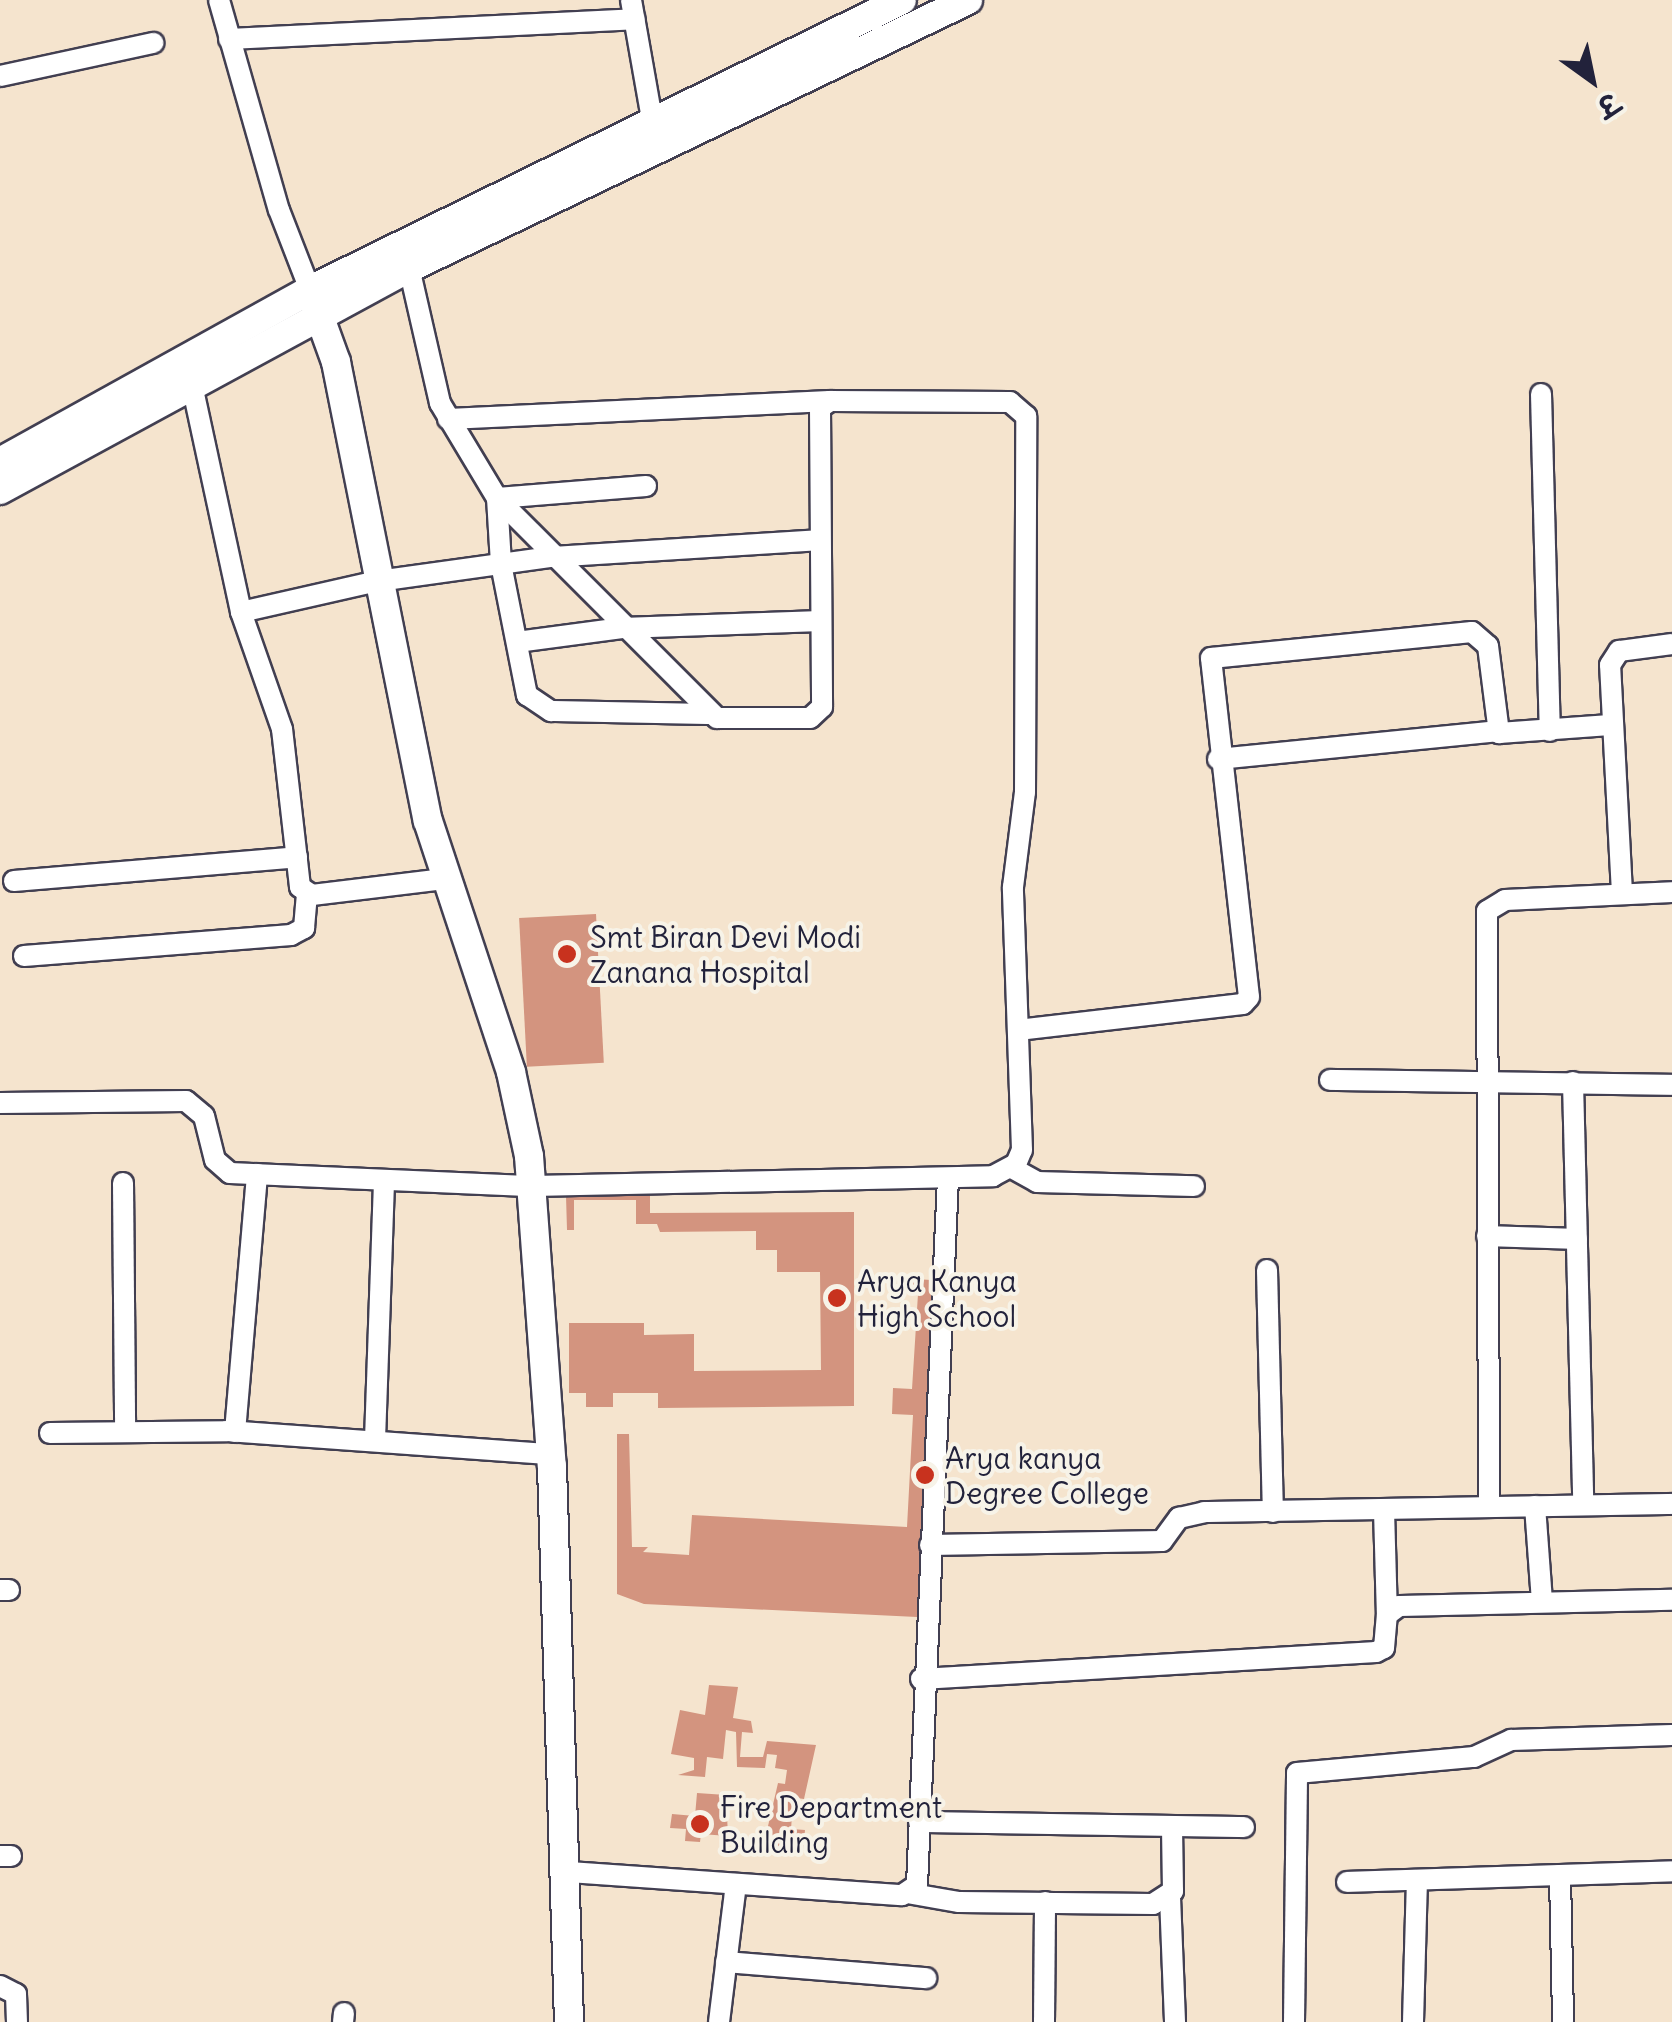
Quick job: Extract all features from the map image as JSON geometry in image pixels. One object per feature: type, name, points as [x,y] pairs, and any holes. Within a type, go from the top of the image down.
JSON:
[{"type":"main road","points":[[0,490],[192,386],[315,303],[409,268],[902,0]]},
{"type":"main road","points":[[0,462],[655,135],[968,0]]},
{"type":"main road","points":[[315,303],[336,362],[378,581],[444,879],[511,1072],[533,1186],[551,1454],[569,1872],[569,2022]]},
{"type":"street","points":[[219,0],[315,303]]},
{"type":"street","points":[[229,39],[633,10],[655,135]]},
{"type":"street","points":[[0,76],[153,43]]},
{"type":"street","points":[[409,268],[448,419],[498,498],[551,557],[710,714]]},
{"type":"street","points":[[192,386],[241,612],[282,729],[300,887],[307,894]]},
{"type":"street","points":[[1541,394],[1550,731]]},
{"type":"street","points":[[0,1103],[186,1100],[204,1116],[220,1170],[257,1174],[533,1186],[948,1178],[994,1176],[1012,1168],[1022,1150],[1013,888],[1025,792],[1026,416],[1010,402],[830,401],[448,419]]},
{"type":"street","points":[[498,498],[501,564],[527,695],[542,708],[710,714],[730,721],[818,716],[821,621],[816,414],[830,401]]},
{"type":"street","points":[[498,498],[646,486]]},
{"type":"street","points":[[241,612],[378,581],[551,557],[819,540]]},
{"type":"street","points":[[517,642],[622,628],[821,621]]},
{"type":"street","points":[[1018,1030],[1246,1002],[1218,759],[1211,658],[1318,644],[1481,635],[1488,646],[1496,731]]},
{"type":"street","points":[[1622,893],[1610,725],[1613,656],[1672,644]]},
{"type":"street","points":[[1218,759],[1496,731],[1610,725]]},
{"type":"street","points":[[14,881],[296,857]]},
{"type":"street","points":[[307,894],[444,879]]},
{"type":"street","points":[[1489,1507],[1486,923],[1492,903],[1672,892]]},
{"type":"street","points":[[24,956],[291,935],[304,928],[307,894]]},
{"type":"street","points":[[1330,1080],[1672,1085]]},
{"type":"street","points":[[1573,1082],[1583,1504]]},
{"type":"street","points":[[1012,1168],[1037,1182],[1194,1186]]},
{"type":"street","points":[[234,1432],[257,1174]]},
{"type":"street","points":[[908,1893],[918,1876],[921,1678],[948,1178]]},
{"type":"street","points":[[375,1440],[384,1180]]},
{"type":"street","points":[[123,1183],[124,1431]]},
{"type":"street","points":[[1487,1236],[1578,1239]]},
{"type":"street","points":[[1267,1270],[1273,1512]]},
{"type":"street","points":[[50,1432],[234,1432],[551,1454]]},
{"type":"street","points":[[930,1545],[1162,1541],[1184,1515],[1672,1504]]},
{"type":"street","points":[[1534,1506],[1542,1602]]},
{"type":"street","points":[[921,1678],[1376,1652],[1384,1648],[1386,1615],[1384,1510]]},
{"type":"street","points":[[1386,1615],[1414,1605],[1672,1600]]},
{"type":"street","points":[[1294,2022],[1297,1773],[1474,1757],[1511,1740],[1672,1735]]},
{"type":"street","points":[[919,1822],[1244,1827]]},
{"type":"street","points":[[1172,1828],[1170,1896],[1176,2022]]},
{"type":"street","points":[[569,1872],[908,1893],[930,1900],[1154,1904],[1170,1896]]},
{"type":"street","points":[[1347,1882],[1672,1872]]},
{"type":"street","points":[[1560,1875],[1563,2022]]},
{"type":"street","points":[[1413,2022],[1416,1880]]},
{"type":"street","points":[[719,2022],[736,1884]]},
{"type":"street","points":[[1044,2022],[1045,1902]]},
{"type":"street","points":[[726,1962],[926,1978]]},
{"type":"street","points":[[0,1986],[16,1994],[18,2022]]},
{"type":"building","points":[[596,914],[604,1063],[527,1067],[519,918]]},
{"type":"building","name":"Arya Kanya High School","points":[[650,1195],[650,1213],[854,1212],[854,1406],[658,1408],[658,1393],[613,1393],[613,1407],[586,1407],[586,1393],[569,1393],[569,1323],[644,1323],[644,1335],[694,1334],[694,1371],[821,1370],[820,1272],[777,1272],[777,1250],[756,1250],[756,1231],[660,1232],[657,1224],[636,1224],[636,1200],[574,1200],[574,1230],[567,1230],[566,1196]]},
{"type":"building","name":"Arya kanya Degree College","points":[[895,1278],[950,1281],[934,1571],[919,1571],[917,1617],[644,1604],[617,1594],[617,1434],[629,1434],[632,1547],[648,1547],[643,1552],[689,1555],[692,1515],[907,1527],[913,1415],[892,1414],[893,1388],[912,1389],[918,1294],[894,1293]]},
{"type":"building","points":[[709,1685],[738,1687],[733,1718],[751,1721],[753,1733],[742,1732],[740,1757],[763,1757],[767,1741],[816,1745],[804,1799],[797,1798],[792,1816],[791,1829],[805,1830],[803,1851],[778,1849],[778,1840],[765,1839],[778,1783],[785,1784],[787,1770],[775,1768],[777,1755],[767,1754],[765,1768],[737,1767],[736,1732],[726,1730],[723,1759],[707,1757],[705,1777],[678,1775],[694,1770],[694,1758],[671,1754],[680,1710],[705,1715]]},
{"type":"building","points":[[697,1793],[726,1795],[728,1836],[701,1834],[700,1842],[685,1841],[686,1829],[670,1828],[672,1814],[695,1816]]},
{"type":"place","name":"Smt Biran Devi Modi Zanana Hospital","points":[[567,954]]},
{"type":"place","name":"Arya Kanya High School","points":[[837,1298]]},
{"type":"place","name":"Arya kanya Degree College","points":[[925,1475]]},
{"type":"place","name":"Fire Department Building","points":[[700,1824]]}]
